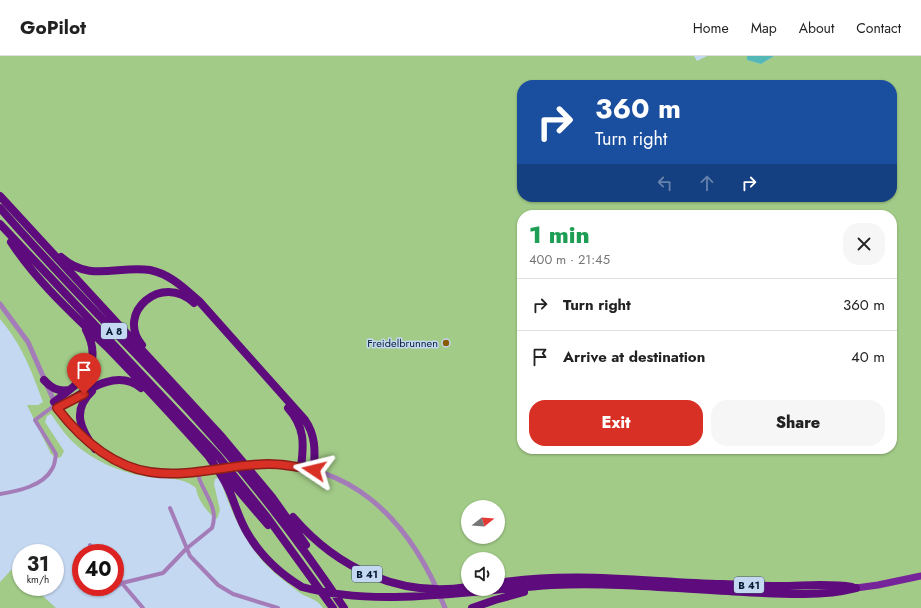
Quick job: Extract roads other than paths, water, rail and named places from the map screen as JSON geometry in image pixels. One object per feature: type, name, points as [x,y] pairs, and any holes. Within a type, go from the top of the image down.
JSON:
[{"type":"highway","points":[[0,196],[155,364],[231,453]]},
{"type":"highway","name":"A 8","points":[[0,208],[73,288],[231,453],[249,474],[344,608]]},
{"type":"highway","points":[[0,224],[21,257],[230,479],[248,534],[259,551],[274,567],[290,579],[312,592],[338,601],[368,605]]},
{"type":"highway","name":"A 8","points":[[0,224],[218,456],[230,479],[295,554],[333,608]]},
{"type":"highway","points":[[41,241],[64,261],[83,270],[102,273],[150,270],[168,276],[182,286],[199,301],[305,420],[312,432],[314,440],[314,470]]},
{"type":"highway","points":[[155,364],[136,334],[135,317],[141,305],[154,294],[168,291],[181,294],[196,305],[293,414],[302,430],[304,439],[301,467]]},
{"type":"highway","points":[[55,405],[86,375],[92,360],[91,342],[81,322]]},
{"type":"highway","points":[[44,380],[58,390],[70,390]]},
{"type":"highway","points":[[55,405],[114,380],[130,382],[139,386],[161,406]]},
{"type":"highway","points":[[95,449],[84,434],[80,418],[81,410],[88,395],[97,386]]},
{"type":"highway","points":[[249,474],[272,497],[302,538],[322,576]]},
{"type":"highway","name":"B 41","points":[[272,497],[310,537],[328,550],[368,574],[387,582],[422,590],[449,590],[461,588]]},
{"type":"highway","name":"B 41","points":[[505,582],[533,578],[602,576],[710,584],[778,586],[839,585],[856,588]]},
{"type":"highway","name":"B 41","points":[[393,606],[432,602],[518,588],[601,584],[778,594],[825,593],[856,588]]},
{"type":"highway","points":[[472,608],[495,600],[551,586]]},
{"type":"main road","name":"B 41","points":[[856,588],[891,583],[921,576]]},
{"type":"street","points":[[0,304],[28,342],[55,405],[68,422],[95,449],[123,464],[150,472],[173,473],[268,464],[301,467],[332,477],[375,502],[389,515],[413,544],[434,582],[445,608]]},
{"type":"street","points":[[0,494],[25,487],[45,479],[53,468],[56,454],[35,420],[55,405]]},
{"type":"street","points":[[124,583],[163,573],[186,549],[208,532],[214,523],[215,513],[213,505],[201,486],[197,471]]},
{"type":"street","points":[[170,508],[186,549],[194,562],[227,591],[278,608]]},
{"type":"street","points":[[124,585],[143,608]]},
{"type":"place","name":"Freidelbrunnen","points":[[446,343]]}]
